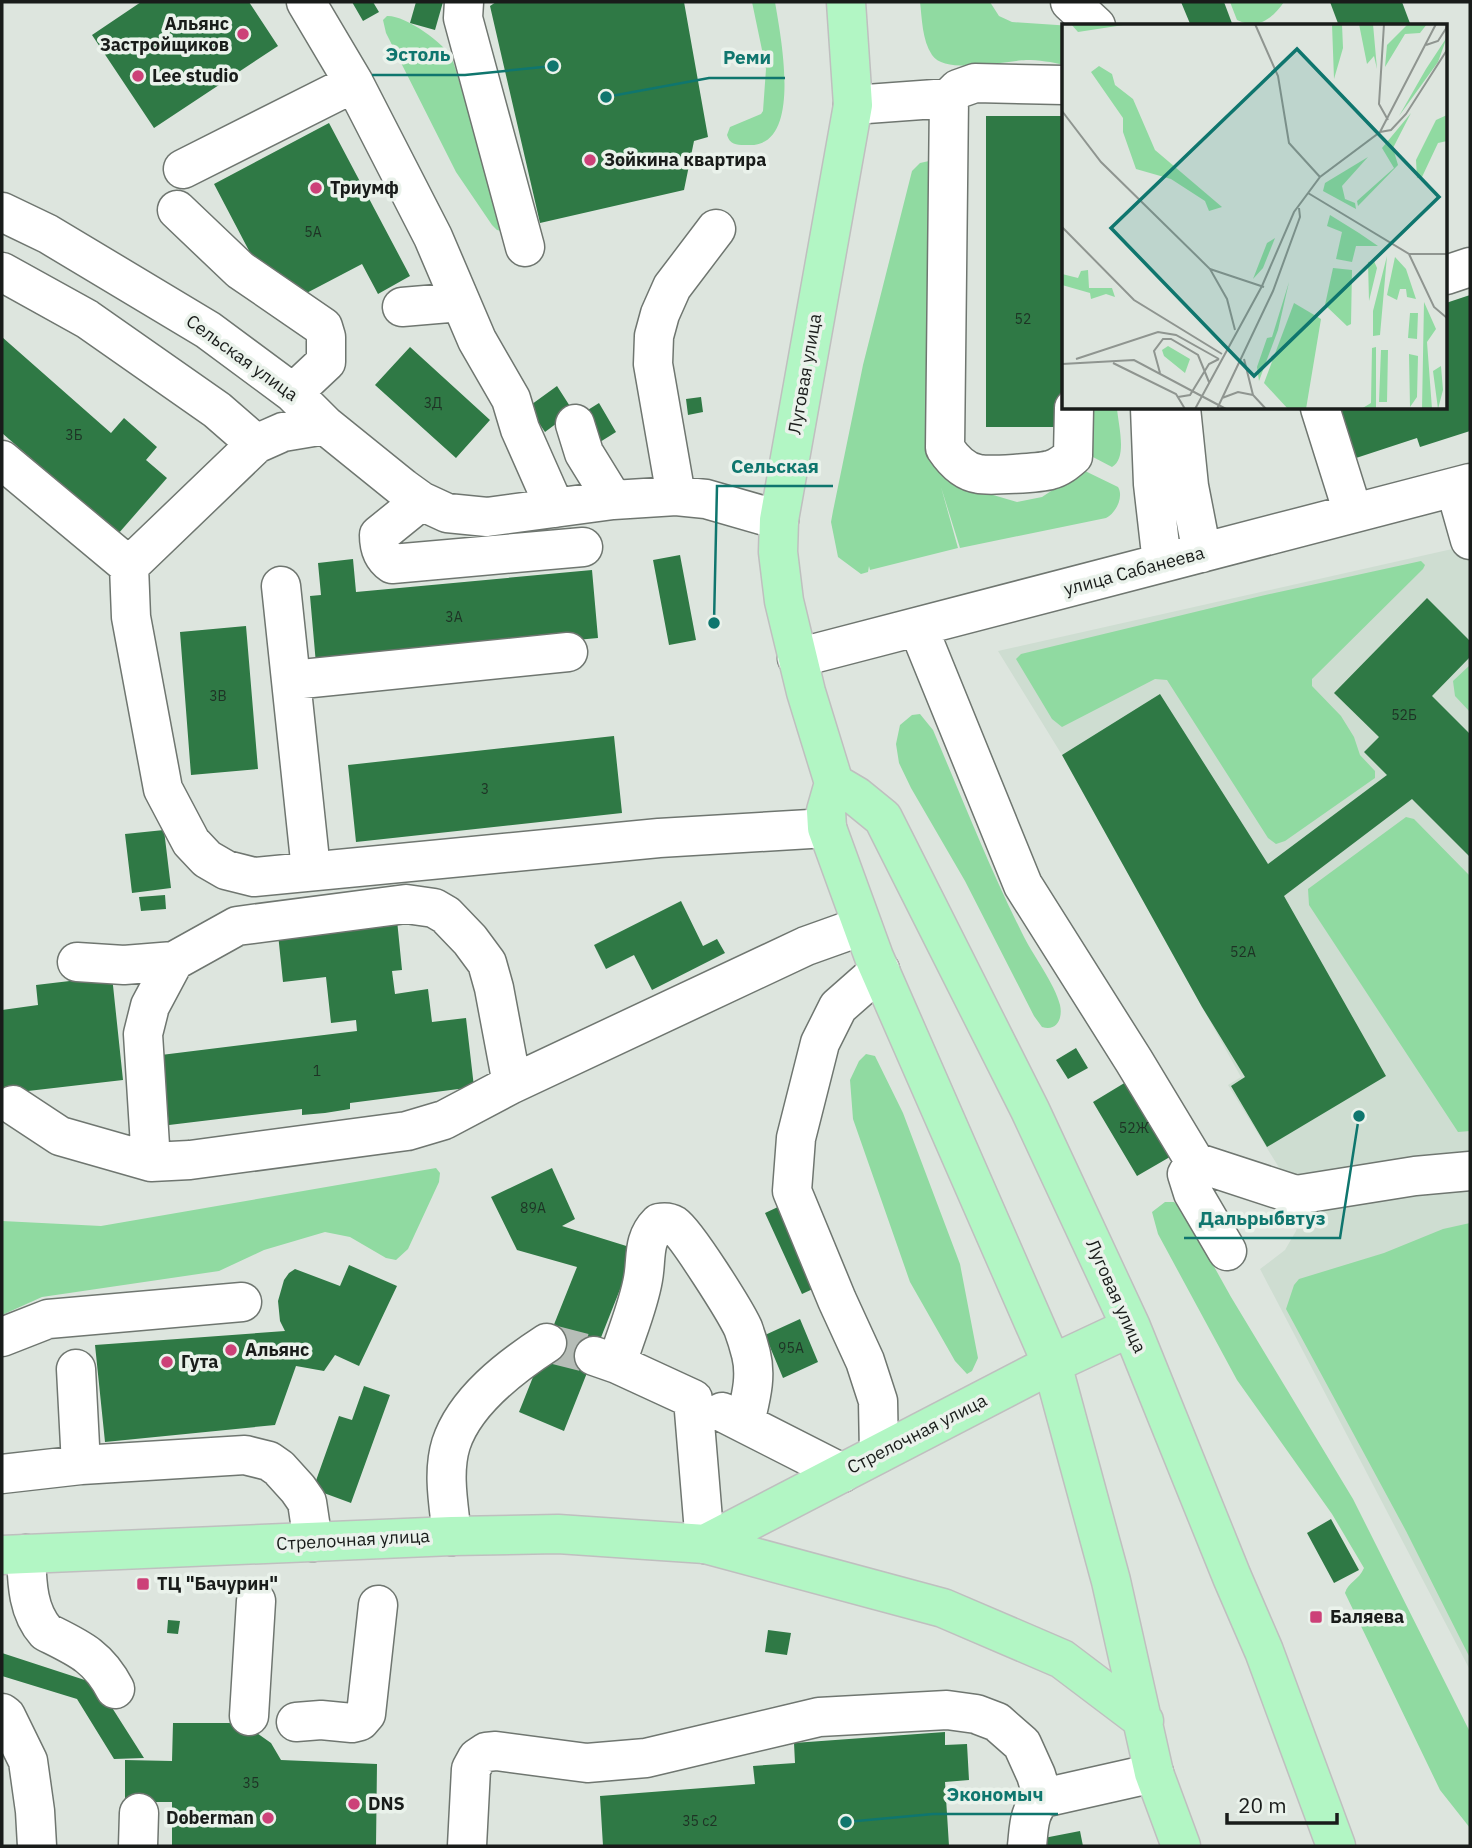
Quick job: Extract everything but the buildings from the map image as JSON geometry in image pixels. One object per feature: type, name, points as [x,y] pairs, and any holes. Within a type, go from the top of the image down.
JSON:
[{"type":"main road","name":"Луговая улица","points":[[846,2],[853,105],[779,520],[778,552],[784,601],[797,658],[834,783],[826,811],[827,828],[880,970],[1052,1364],[1111,1581],[1154,1773],[1181,1846]]},
{"type":"main road","name":"Луговая улица","points":[[834,783],[856,796],[883,818],[1030,1110],[1131,1327],[1264,1650],[1336,1846]]},
{"type":"main road","name":"Стрелочная улица","points":[[705,1544],[1052,1364],[1131,1327]]},
{"type":"main road","name":"Стрелочная улица","points":[[14,1555],[452,1535],[558,1534],[705,1544],[943,1608],[1062,1660],[1144,1721]]},
{"type":"main road","points":[[1321,1802],[1347,1832],[1367,1846]]},
{"type":"street","points":[[306,2],[354,83],[433,237],[477,340],[511,399],[520,429],[555,508]]},
{"type":"street","points":[[464,2],[463,18],[525,247]]},
{"type":"street","points":[[1070,2],[1094,24]]},
{"type":"street","points":[[183,169],[354,83]]},
{"type":"street","points":[[853,105],[949,98],[958,89],[975,83],[1062,85]]},
{"type":"street","points":[[949,98],[945,448],[951,458],[964,468],[979,474],[1051,470],[1073,456],[1074,410]]},
{"type":"street","points":[[177,210],[240,270],[323,327],[326,337],[326,362],[293,393]]},
{"type":"street","name":"Сельская улица","points":[[2,212],[48,234],[197,323],[293,393],[325,425],[421,501],[447,513],[487,517],[613,500],[676,496],[706,499],[779,520]]},
{"type":"street","points":[[676,496],[653,364],[654,336],[672,286],[716,229]]},
{"type":"street","points":[[1448,274],[1470,267]]},
{"type":"street","points":[[2,272],[87,319],[217,410],[256,444]]},
{"type":"street","points":[[402,307],[449,303],[459,298]]},
{"type":"street","points":[[1150,410],[1153,484],[1162,563]]},
{"type":"street","points":[[1181,410],[1189,486],[1202,553]]},
{"type":"street","points":[[1321,410],[1353,513]]},
{"type":"street","points":[[575,424],[584,453],[613,500]]},
{"type":"street","points":[[129,566],[256,444],[283,432],[325,425]]},
{"type":"street","points":[[2,460],[129,566],[131,617],[163,789],[191,842],[207,859],[226,870],[254,877],[659,838],[827,828]]},
{"type":"street","points":[[1463,485],[1470,540]]},
{"type":"street","name":"улица Сабанеева","points":[[797,658],[1463,485]]},
{"type":"street","points":[[421,501],[379,536],[383,555],[393,564],[583,547]]},
{"type":"street","points":[[281,586],[311,870]]},
{"type":"street","points":[[918,627],[1023,885],[1195,1162],[1296,1195],[1415,1176],[1470,1171]]},
{"type":"street","points":[[292,680],[568,652]]},
{"type":"street","points":[[77,962],[124,965],[174,961],[237,926],[406,905],[434,908],[458,927],[486,963],[494,988],[513,1084]]},
{"type":"street","points":[[13,1105],[60,1136],[151,1162],[190,1160],[407,1132],[444,1120],[513,1084],[806,946],[862,926]]},
{"type":"street","points":[[151,1162],[143,1034],[150,1006],[174,961]]},
{"type":"street","points":[[879,1453],[878,1401],[866,1361],[837,1300],[792,1191],[796,1138],[820,1043],[838,1007],[880,970]]},
{"type":"street","points":[[1195,1162],[1187,1174],[1193,1193],[1227,1251]]},
{"type":"street","points":[[745,1423],[754,1372],[743,1328],[693,1247],[675,1225],[659,1223],[650,1231],[645,1249],[643,1280],[605,1360],[745,1423],[842,1473]]},
{"type":"street","points":[[2,1337],[48,1319],[242,1302]]},
{"type":"street","points":[[452,1535],[446,1485],[451,1445],[463,1419],[519,1361],[547,1343]]},
{"type":"street","points":[[76,1369],[81,1465]]},
{"type":"street","points":[[693,1399],[705,1544]]},
{"type":"street","points":[[2,1474],[81,1465],[245,1455],[263,1458],[279,1468],[307,1502],[313,1542]]},
{"type":"street","points":[[14,1555],[37,1620],[46,1632],[91,1656],[105,1670],[115,1689]]},
{"type":"street","points":[[249,1716],[256,1601]]},
{"type":"street","points":[[296,1722],[321,1720],[352,1723],[360,1721],[366,1714],[378,1605]]},
{"type":"street","points":[[467,1846],[471,1769],[477,1758],[486,1752],[587,1763],[646,1758],[819,1717],[947,1710],[976,1713],[997,1721],[1022,1744],[1043,1798]]},
{"type":"street","points":[[2,1713],[28,1761],[37,1846]]},
{"type":"street","points":[[1027,1846],[1031,1812],[1035,1804],[1043,1798],[1154,1773]]},
{"type":"shaded area","points":[[1470,545],[1470,1670],[1260,1269],[1285,1250],[1296,1231],[1303,1209],[1228,1085],[1241,1077],[1062,755],[998,651]]},
{"type":"green space","points":[[752,2],[775,2],[783,61],[783,109],[777,128],[766,141],[738,145],[728,139],[730,127],[763,111],[766,69]]},
{"type":"green space","points":[[920,2],[990,2],[999,16],[1012,22],[1062,25],[1062,65],[1026,60],[962,66],[949,64],[932,55],[923,29]]},
{"type":"green space","points":[[1230,2],[1284,2],[1269,18],[1252,24],[1237,20]]},
{"type":"green space","points":[[387,16],[404,20],[423,31],[452,58],[505,228],[501,231],[492,225],[456,172],[386,33],[383,20]]},
{"type":"green space","points":[[929,161],[932,168],[927,425],[976,490],[1017,502],[1042,497],[1083,470],[1118,487],[1119,500],[1113,512],[1106,518],[960,548],[941,487],[958,548],[870,570],[869,566],[868,572],[861,574],[838,557],[831,522],[863,365],[912,171],[920,163]]},
{"type":"green space","points":[[1086,410],[1117,410],[1121,449],[1117,463],[1112,467],[1091,456]]},
{"type":"green space","points":[[1421,561],[1425,565],[1423,569],[1312,679],[1312,686],[1341,716],[1354,737],[1360,755],[1375,771],[1375,778],[1285,841],[1276,844],[1268,838],[1167,680],[1155,679],[1062,727],[1052,719],[1016,659],[1021,654],[1261,596]]},
{"type":"green space","points":[[1470,665],[1470,712],[1455,696],[1453,681]]},
{"type":"green space","points":[[920,714],[933,730],[1010,908],[1057,997],[1061,1015],[1052,1028],[1042,1027],[1034,1016],[965,881],[899,763],[896,744],[900,725],[912,715]]},
{"type":"green space","points":[[1406,817],[1414,819],[1470,876],[1470,1131],[1458,1132],[1309,905],[1308,889]]},
{"type":"green space","points":[[866,1054],[875,1056],[903,1113],[960,1264],[978,1358],[972,1371],[967,1374],[955,1361],[910,1282],[853,1119],[850,1080],[859,1061]]},
{"type":"green space","points":[[436,1168],[440,1173],[439,1182],[408,1249],[396,1260],[386,1258],[350,1237],[325,1232],[264,1250],[219,1271],[42,1297],[2,1315],[2,1221],[101,1226]]},
{"type":"green space","points":[[1165,1202],[1174,1202],[1183,1211],[1231,1297],[1353,1499],[1470,1732],[1470,1828],[1440,1790],[1345,1593],[1364,1568],[1332,1514],[1237,1380],[1158,1234],[1152,1212]]},
{"type":"green space","points":[[1470,1223],[1470,1658],[1406,1531],[1286,1309],[1294,1285],[1299,1279],[1384,1253],[1443,1229]]},
{"type":"tunnel","points":[[547,1343],[594,1355]]},
{"type":"place","name":"Альянс Застройщиков","points":[[243,34]]},
{"type":"place","name":"Эстоль","points":[[553,66]]},
{"type":"place","name":"Lee studio","points":[[138,76]]},
{"type":"place","name":"Реми","points":[[606,97]]},
{"type":"place","name":"Зойкина квартира","points":[[590,160]]},
{"type":"place","name":"Триумф","points":[[316,188]]},
{"type":"place","name":"Сельская","points":[[714,623]]},
{"type":"place","name":"Дальрыбвтуз","points":[[1359,1116]]},
{"type":"place","name":"Альянс","points":[[231,1350]]},
{"type":"place","name":"Гута","points":[[167,1362]]},
{"type":"place","name":"ТЦ \"Бачурин\"","points":[[143,1584]]},
{"type":"place","name":"Баляева","points":[[1316,1617]]},
{"type":"place","name":"DNS","points":[[354,1804]]},
{"type":"place","name":"Doberman","points":[[268,1818]]},
{"type":"place","name":"Экономыч","points":[[846,1822]]}]
